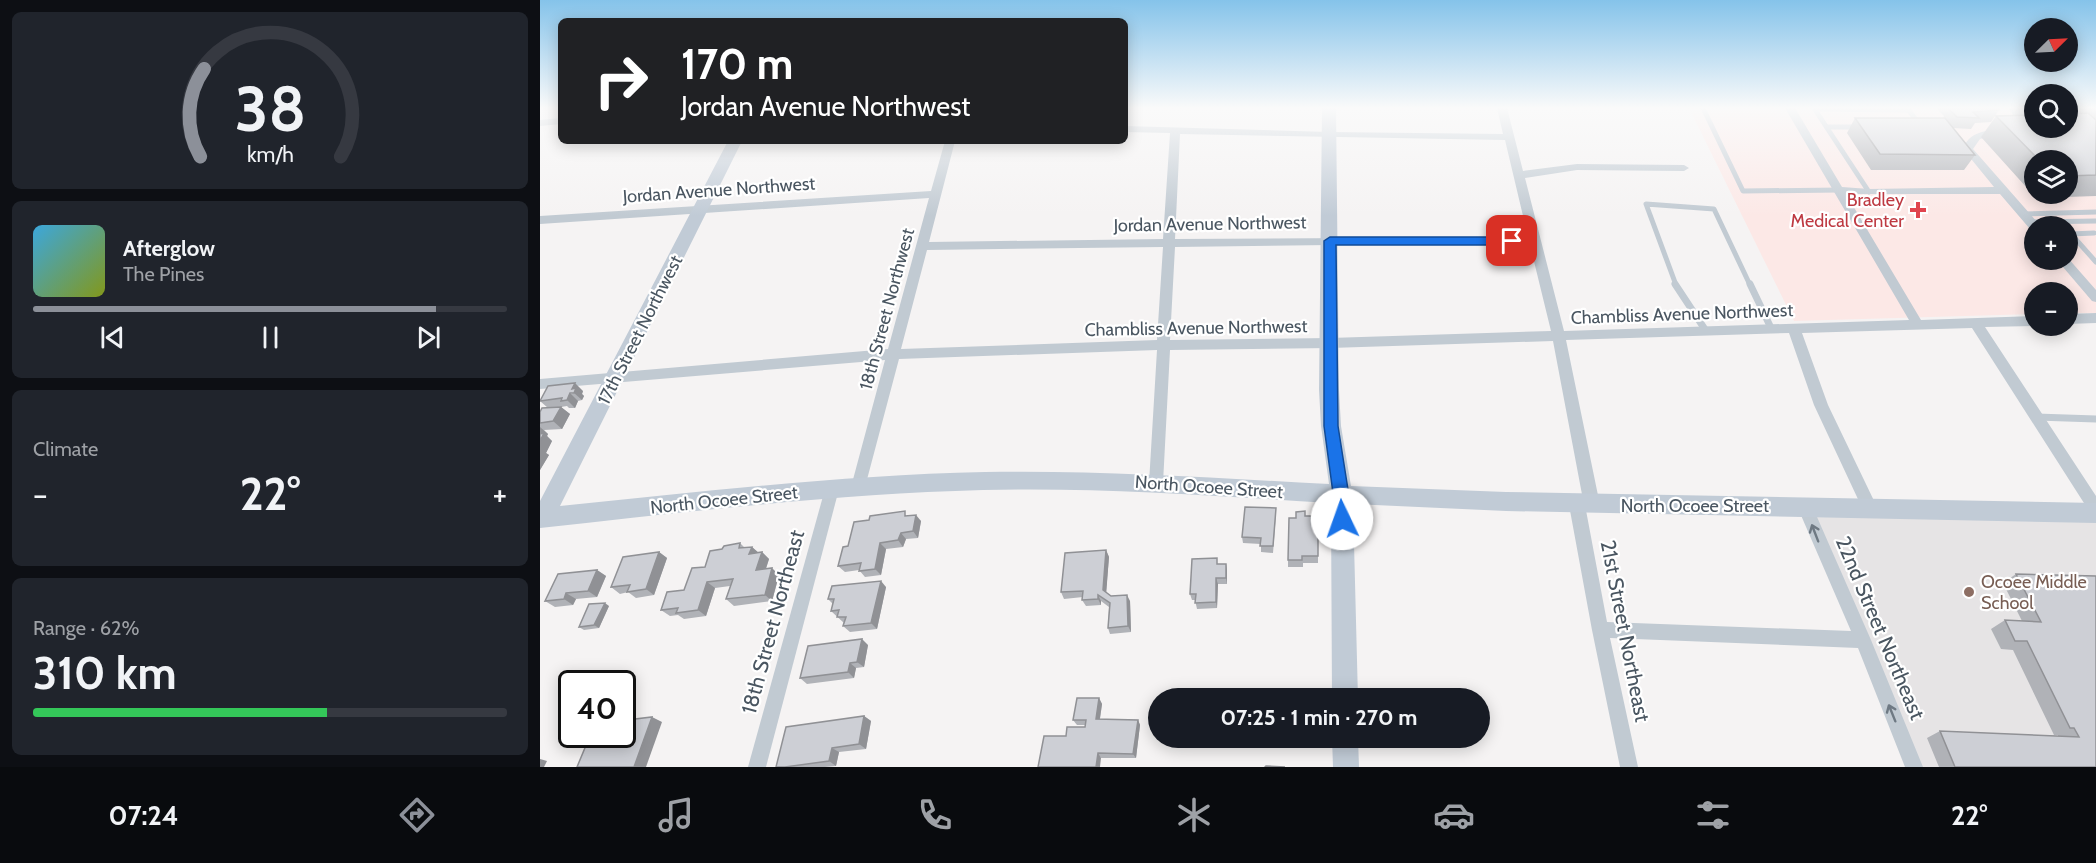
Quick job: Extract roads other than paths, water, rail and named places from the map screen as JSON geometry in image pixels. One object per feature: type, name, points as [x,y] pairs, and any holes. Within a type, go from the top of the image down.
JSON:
[{"type":"street","name":"17th Street Northwest","points":[[542,518],[734,144]]},
{"type":"street","name":"18th Street Northwest","points":[[858,487],[949,144]]},
{"type":"street","points":[[1156,483],[1173,144]]},
{"type":"street","points":[[1329,144],[1331,426],[1342,496],[1345,688]]},
{"type":"street","name":"21st Street Northeast","points":[[1510,144],[1559,336],[1600,630],[1629,767]]},
{"type":"street","points":[[1811,144],[1918,325]]},
{"type":"street","points":[[1969,144],[1968,148],[2025,216]]},
{"type":"street","points":[[1519,175],[1577,167],[1684,168]]},
{"type":"street","points":[[1839,190],[1869,192],[2002,190]]},
{"type":"street","name":"Jordan Avenue Northwest","points":[[540,220],[935,194]]},
{"type":"street","name":"Jordan Avenue Northwest","points":[[922,246],[1330,241],[1535,242]]},
{"type":"street","points":[[2072,270],[2096,298]]},
{"type":"street","points":[[2078,319],[2096,318]]},
{"type":"street","name":"Chambliss Avenue Northwest","points":[[540,384],[893,354],[2024,322]]},
{"type":"street","points":[[1976,324],[2036,417],[2090,491],[2096,508]]},
{"type":"street","points":[[1793,327],[1821,405],[1869,507]]},
{"type":"street","name":"North Ocoee Street","points":[[542,518],[832,489],[981,481],[1156,483],[1342,496],[1584,505],[1869,507],[2096,513]]},
{"type":"street","name":"18th Street Northeast","points":[[757,767],[832,489]]},
{"type":"street","name":"22nd Street Northeast","points":[[1805,506],[1863,640],[1914,767]]},
{"type":"street","points":[[1600,630],[1863,640]]},
{"type":"street","points":[[1345,748],[1346,767]]},
{"type":"lane","points":[[1720,144],[1743,190],[1839,190]]},
{"type":"lane","points":[[1838,144],[1869,192]]},
{"type":"lane","points":[[1706,331],[1675,283],[1646,204],[1714,209],[1771,328]]},
{"type":"lane","points":[[2066,216],[2096,212]]},
{"type":"lane","points":[[2078,221],[2096,221]]},
{"type":"lane","points":[[2095,234],[2071,234],[2096,262]]},
{"type":"lane","points":[[2036,417],[2096,419]]},
{"type":"place","name":"Bradley Medical Center","points":[[1918,210]]},
{"type":"place","name":"Ocoee Middle School","points":[[1969,592]]}]
